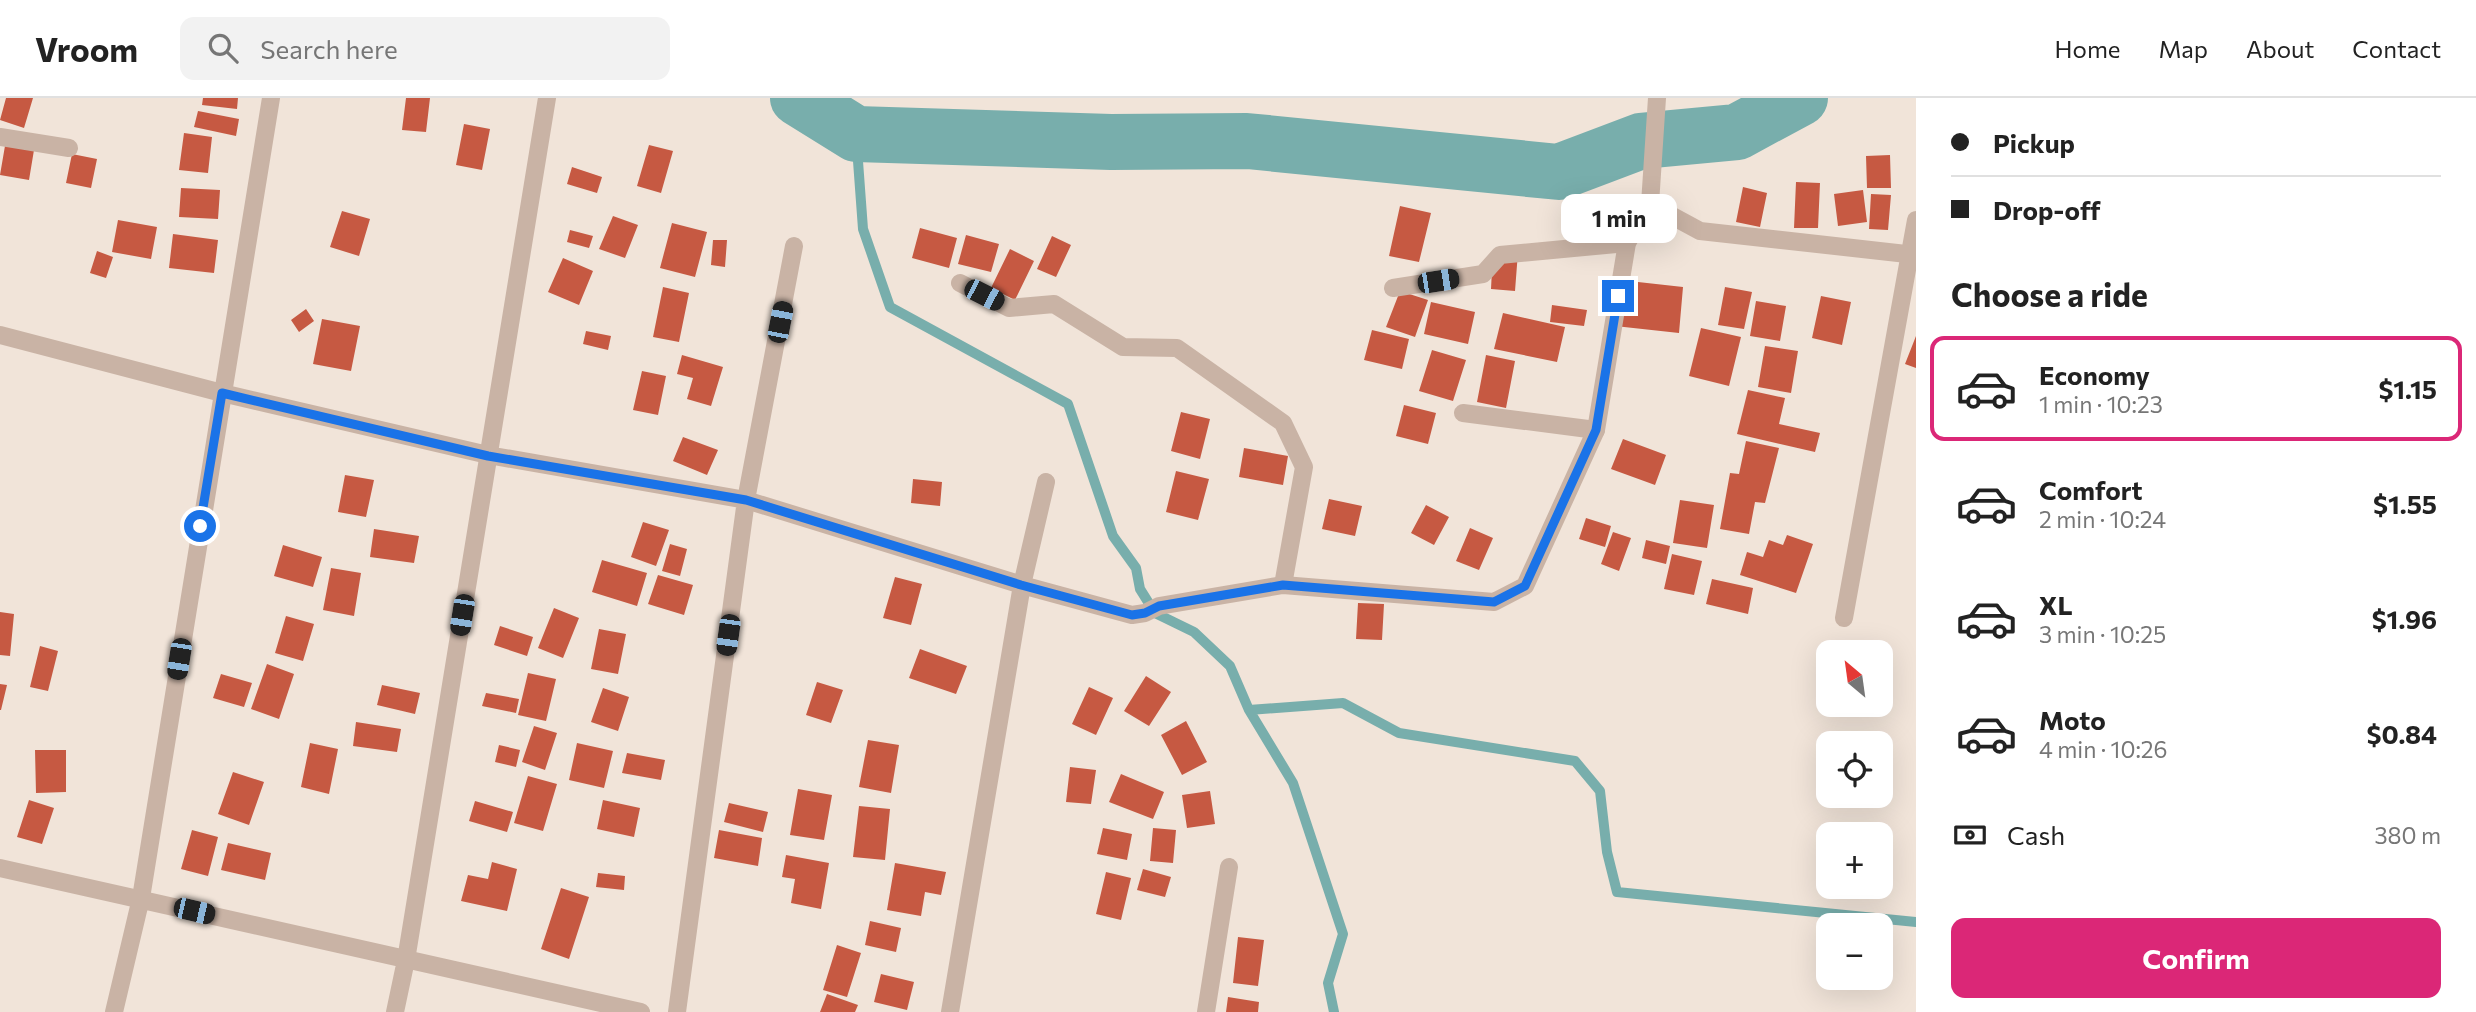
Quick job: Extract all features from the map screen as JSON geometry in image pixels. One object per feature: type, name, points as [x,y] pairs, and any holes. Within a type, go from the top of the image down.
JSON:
[{"type":"street","points":[[114,1012],[141,898],[271,98]]},
{"type":"street","points":[[395,1012],[406,960],[547,98]]},
{"type":"street","points":[[0,335],[222,393],[488,456],[746,500],[1021,585],[1132,615],[1283,585],[1494,602],[1525,586],[1596,430],[1627,243],[1650,204],[1657,104]]},
{"type":"street","points":[[0,138],[69,149]]},
{"type":"street","points":[[1650,204],[1700,231],[1913,255]]},
{"type":"street","points":[[1844,618],[1913,255],[1916,220]]},
{"type":"street","points":[[1393,288],[1483,274],[1500,255],[1627,243]]},
{"type":"street","points":[[677,1012],[746,500],[794,246]]},
{"type":"street","points":[[960,283],[1009,308],[1054,304],[1123,347],[1177,348],[1283,423],[1304,467],[1283,585]]},
{"type":"street","points":[[1463,413],[1596,430]]},
{"type":"street","points":[[950,1012],[1021,585],[1046,482]]},
{"type":"street","points":[[1206,1012],[1229,867]]},
{"type":"street","points":[[0,868],[641,1012]]},
{"type":"building","points":[[6,98],[33,98],[24,128],[0,120]]},
{"type":"building","points":[[203,98],[238,98],[237,109],[202,105]]},
{"type":"building","points":[[406,98],[430,98],[426,132],[402,130]]},
{"type":"building","points":[[198,111],[239,119],[236,136],[194,127]]},
{"type":"building","points":[[464,124],[490,129],[482,170],[456,165]]},
{"type":"building","points":[[184,133],[212,137],[208,173],[179,170]]},
{"type":"building","points":[[6,140],[35,144],[29,180],[0,175]]},
{"type":"building","points":[[649,145],[673,151],[661,193],[637,186]]},
{"type":"building","points":[[72,154],[97,159],[91,188],[66,183]]},
{"type":"building","points":[[1890,155],[1891,188],[1867,188],[1866,156]]},
{"type":"building","points":[[572,167],[602,177],[597,193],[567,184]]},
{"type":"building","points":[[1796,182],[1820,183],[1818,228],[1794,228]]},
{"type":"building","points":[[1743,187],[1767,193],[1760,227],[1736,222]]},
{"type":"building","points":[[181,188],[220,190],[218,219],[179,217]]},
{"type":"building","points":[[1863,190],[1867,222],[1838,226],[1834,194]]},
{"type":"building","points":[[1871,194],[1891,195],[1888,230],[1869,229]]},
{"type":"building","points":[[1400,206],[1431,213],[1419,262],[1389,256]]},
{"type":"building","points":[[342,211],[370,219],[359,256],[330,247]]},
{"type":"building","points":[[613,216],[638,225],[625,258],[599,249]]},
{"type":"building","points":[[118,220],[157,227],[151,259],[112,252]]},
{"type":"building","points":[[672,223],[707,232],[695,277],[660,268]]},
{"type":"building","points":[[920,228],[957,238],[949,268],[912,258]]},
{"type":"building","points":[[570,230],[593,236],[589,248],[567,242]]},
{"type":"building","points":[[173,234],[218,240],[214,273],[169,268]]},
{"type":"building","points":[[966,235],[999,244],[991,272],[958,264]]},
{"type":"building","points":[[1052,236],[1071,245],[1056,277],[1037,269]]},
{"type":"building","points":[[713,240],[727,240],[725,267],[711,265]]},
{"type":"building","points":[[1010,249],[1034,261],[1015,300],[991,288]]},
{"type":"building","points":[[1493,250],[1518,252],[1515,291],[1491,289]]},
{"type":"building","points":[[97,251],[113,257],[106,278],[90,273]]},
{"type":"building","points":[[563,258],[593,271],[579,305],[548,292]]},
{"type":"building","points":[[1620,280],[1683,287],[1679,333],[1615,326]]},
{"type":"building","points":[[663,287],[689,293],[679,342],[653,337]]},
{"type":"building","points":[[1725,287],[1752,292],[1744,329],[1718,325]]},
{"type":"building","points":[[1400,291],[1428,300],[1415,337],[1386,327]]},
{"type":"building","points":[[1821,296],[1851,302],[1842,345],[1812,338]]},
{"type":"building","points":[[1756,301],[1786,306],[1780,341],[1750,336]]},
{"type":"building","points":[[1431,302],[1475,312],[1468,344],[1424,334]]},
{"type":"building","points":[[1552,305],[1587,310],[1584,326],[1550,322]]},
{"type":"building","points":[[306,309],[314,321],[299,332],[291,320]]},
{"type":"building","points":[[1503,313],[1565,327],[1557,362],[1494,349]]},
{"type":"building","points":[[322,319],[360,326],[351,371],[313,364]]},
{"type":"building","points":[[1701,328],[1741,337],[1729,386],[1689,376]]},
{"type":"building","points":[[1372,330],[1409,339],[1402,369],[1364,360]]},
{"type":"building","points":[[586,331],[611,336],[608,350],[583,344]]},
{"type":"building","points":[[1916,336],[1916,368],[1905,364]]},
{"type":"building","points":[[1765,346],[1798,351],[1791,393],[1758,387]]},
{"type":"building","points":[[1432,350],[1466,360],[1453,401],[1419,391]]},
{"type":"building","points":[[682,355],[723,367],[711,406],[687,399],[693,378],[677,374]]},
{"type":"building","points":[[1486,355],[1515,361],[1506,408],[1477,402]]},
{"type":"building","points":[[642,371],[666,376],[658,415],[633,410]]},
{"type":"building","points":[[1748,390],[1785,398],[1779,424],[1820,433],[1815,452],[1737,434]]},
{"type":"building","points":[[1404,405],[1436,413],[1428,444],[1396,436]]},
{"type":"building","points":[[1181,412],[1210,419],[1200,459],[1171,451]]},
{"type":"building","points":[[683,437],[718,450],[707,475],[673,461]]},
{"type":"building","points":[[1623,439],[1666,455],[1655,485],[1611,469]]},
{"type":"building","points":[[1746,441],[1779,448],[1765,503],[1755,502],[1749,534],[1720,529],[1730,473],[1739,474]]},
{"type":"building","points":[[1244,448],[1288,456],[1283,485],[1239,477]]},
{"type":"building","points":[[1176,471],[1209,479],[1198,520],[1166,512]]},
{"type":"building","points":[[345,475],[374,480],[366,517],[338,512]]},
{"type":"building","points":[[913,479],[942,482],[940,506],[911,503]]},
{"type":"building","points":[[1329,499],[1362,506],[1355,536],[1322,529]]},
{"type":"building","points":[[1680,500],[1714,505],[1707,548],[1673,543]]},
{"type":"building","points":[[1426,505],[1449,517],[1434,545],[1411,533]]},
{"type":"building","points":[[1586,518],[1611,526],[1605,547],[1579,539]]},
{"type":"building","points":[[643,522],[669,530],[656,566],[631,557]]},
{"type":"building","points":[[1470,528],[1493,538],[1479,570],[1456,561]]},
{"type":"building","points":[[374,529],[419,536],[414,563],[370,557]]},
{"type":"building","points":[[1613,532],[1631,538],[1619,571],[1601,564]]},
{"type":"building","points":[[1787,535],[1813,544],[1796,593],[1740,575],[1747,552],[1763,557],[1769,540],[1783,545]]},
{"type":"building","points":[[1646,540],[1670,546],[1666,564],[1642,558]]},
{"type":"building","points":[[670,544],[687,549],[680,576],[662,571]]},
{"type":"building","points":[[283,545],[322,557],[313,587],[274,576]]},
{"type":"building","points":[[1672,554],[1702,561],[1694,595],[1664,589]]},
{"type":"building","points":[[602,560],[647,573],[637,606],[592,592]]},
{"type":"building","points":[[331,568],[361,573],[354,616],[323,610]]},
{"type":"building","points":[[658,575],[693,585],[684,615],[648,604]]},
{"type":"building","points":[[895,577],[922,584],[911,625],[883,618]]},
{"type":"building","points":[[1712,579],[1753,588],[1748,614],[1706,604]]},
{"type":"building","points":[[1358,603],[1384,604],[1382,640],[1356,639]]},
{"type":"building","points":[[554,608],[579,618],[563,658],[538,648]]},
{"type":"building","points":[[0,612],[14,614],[10,656],[0,655]]},
{"type":"building","points":[[286,616],[314,624],[303,661],[275,653]]},
{"type":"building","points":[[500,626],[533,637],[527,656],[494,645]]},
{"type":"building","points":[[599,629],[626,634],[618,674],[591,669]]},
{"type":"building","points":[[40,646],[58,651],[48,691],[30,687]]},
{"type":"building","points":[[920,649],[967,666],[956,694],[909,678]]},
{"type":"building","points":[[267,664],[294,674],[279,719],[251,709]]},
{"type":"building","points":[[528,673],[556,679],[546,721],[518,715]]},
{"type":"building","points":[[221,674],[252,683],[244,707],[213,698]]},
{"type":"building","points":[[1146,676],[1171,692],[1149,726],[1124,711]]},
{"type":"building","points":[[817,682],[843,690],[831,723],[806,715]]},
{"type":"building","points":[[0,684],[7,685],[1,710],[0,710]]},
{"type":"building","points":[[382,685],[420,693],[415,714],[377,705]]},
{"type":"building","points":[[1089,687],[1113,698],[1096,735],[1072,724]]},
{"type":"building","points":[[603,688],[629,697],[618,731],[591,722]]},
{"type":"building","points":[[486,693],[519,699],[516,713],[482,706]]},
{"type":"building","points":[[1186,721],[1207,762],[1182,775],[1161,735]]},
{"type":"building","points":[[356,722],[401,729],[397,752],[353,746]]},
{"type":"building","points":[[534,726],[557,733],[545,770],[522,762]]},
{"type":"building","points":[[868,740],[899,745],[891,793],[859,787]]},
{"type":"building","points":[[310,743],[338,749],[329,794],[301,787]]},
{"type":"building","points":[[577,743],[613,751],[604,788],[569,780]]},
{"type":"building","points":[[499,745],[520,750],[516,767],[495,762]]},
{"type":"building","points":[[35,750],[66,750],[66,792],[36,793]]},
{"type":"building","points":[[627,753],[665,760],[661,780],[622,773]]},
{"type":"building","points":[[1070,767],[1096,770],[1091,804],[1066,802]]},
{"type":"building","points":[[233,772],[264,782],[249,825],[218,814]]},
{"type":"building","points":[[1121,774],[1164,792],[1153,819],[1109,802]]},
{"type":"building","points":[[528,776],[557,784],[543,831],[514,823]]},
{"type":"building","points":[[798,789],[832,795],[824,840],[790,835]]},
{"type":"building","points":[[1210,791],[1215,824],[1187,828],[1182,795]]},
{"type":"building","points":[[29,800],[54,808],[42,844],[17,837]]},
{"type":"building","points":[[603,800],[640,808],[634,837],[597,829]]},
{"type":"building","points":[[475,801],[513,812],[507,832],[469,821]]},
{"type":"building","points":[[729,803],[768,812],[763,832],[724,822]]},
{"type":"building","points":[[859,806],[890,809],[885,860],[853,857]]},
{"type":"building","points":[[1103,828],[1132,834],[1127,860],[1097,854]]},
{"type":"building","points":[[1153,828],[1176,830],[1173,863],[1150,861]]},
{"type":"building","points":[[192,830],[218,837],[208,876],[181,869]]},
{"type":"building","points":[[719,830],[762,838],[758,866],[714,858]]},
{"type":"building","points":[[228,843],[271,853],[265,880],[221,870]]},
{"type":"building","points":[[786,855],[829,863],[821,909],[791,903],[795,879],[782,877]]},
{"type":"building","points":[[492,862],[517,869],[507,911],[461,901],[468,875],[488,879]]},
{"type":"building","points":[[895,863],[946,872],[941,895],[925,892],[921,916],[887,910]]},
{"type":"building","points":[[1143,869],[1171,877],[1165,897],[1137,890]]},
{"type":"building","points":[[1106,872],[1131,878],[1121,920],[1096,914]]},
{"type":"building","points":[[598,873],[625,876],[624,890],[596,887]]},
{"type":"building","points":[[561,888],[589,897],[569,959],[541,949]]},
{"type":"building","points":[[870,921],[901,928],[896,952],[865,945]]},
{"type":"building","points":[[1238,937],[1264,940],[1258,986],[1233,983]]},
{"type":"building","points":[[837,945],[861,953],[847,997],[823,990]]},
{"type":"building","points":[[881,974],[914,982],[907,1010],[874,1002]]},
{"type":"building","points":[[827,994],[858,1005],[855,1012],[820,1012]]},
{"type":"building","points":[[1228,997],[1259,1002],[1258,1012],[1226,1012]]},
{"type":"waterway","points":[[798,98],[856,134],[1111,142],[1247,141],[1559,172],[1641,141],[1737,132],[1800,98]]},
{"type":"waterway","points":[[856,134],[863,229],[890,307],[1068,404],[1113,536],[1136,568],[1140,589],[1155,613],[1194,632],[1230,666],[1249,710],[1293,783],[1343,934],[1328,983],[1334,1012]]},
{"type":"waterway","points":[[1249,710],[1343,703],[1399,733],[1575,761],[1600,791],[1607,852],[1617,892],[1916,922]]},
{"type":"route","points":[[200,526],[222,393],[488,456],[746,500],[1021,585],[1132,615],[1145,613],[1159,606],[1283,585],[1494,602],[1525,586],[1596,430],[1618,296]]}]
